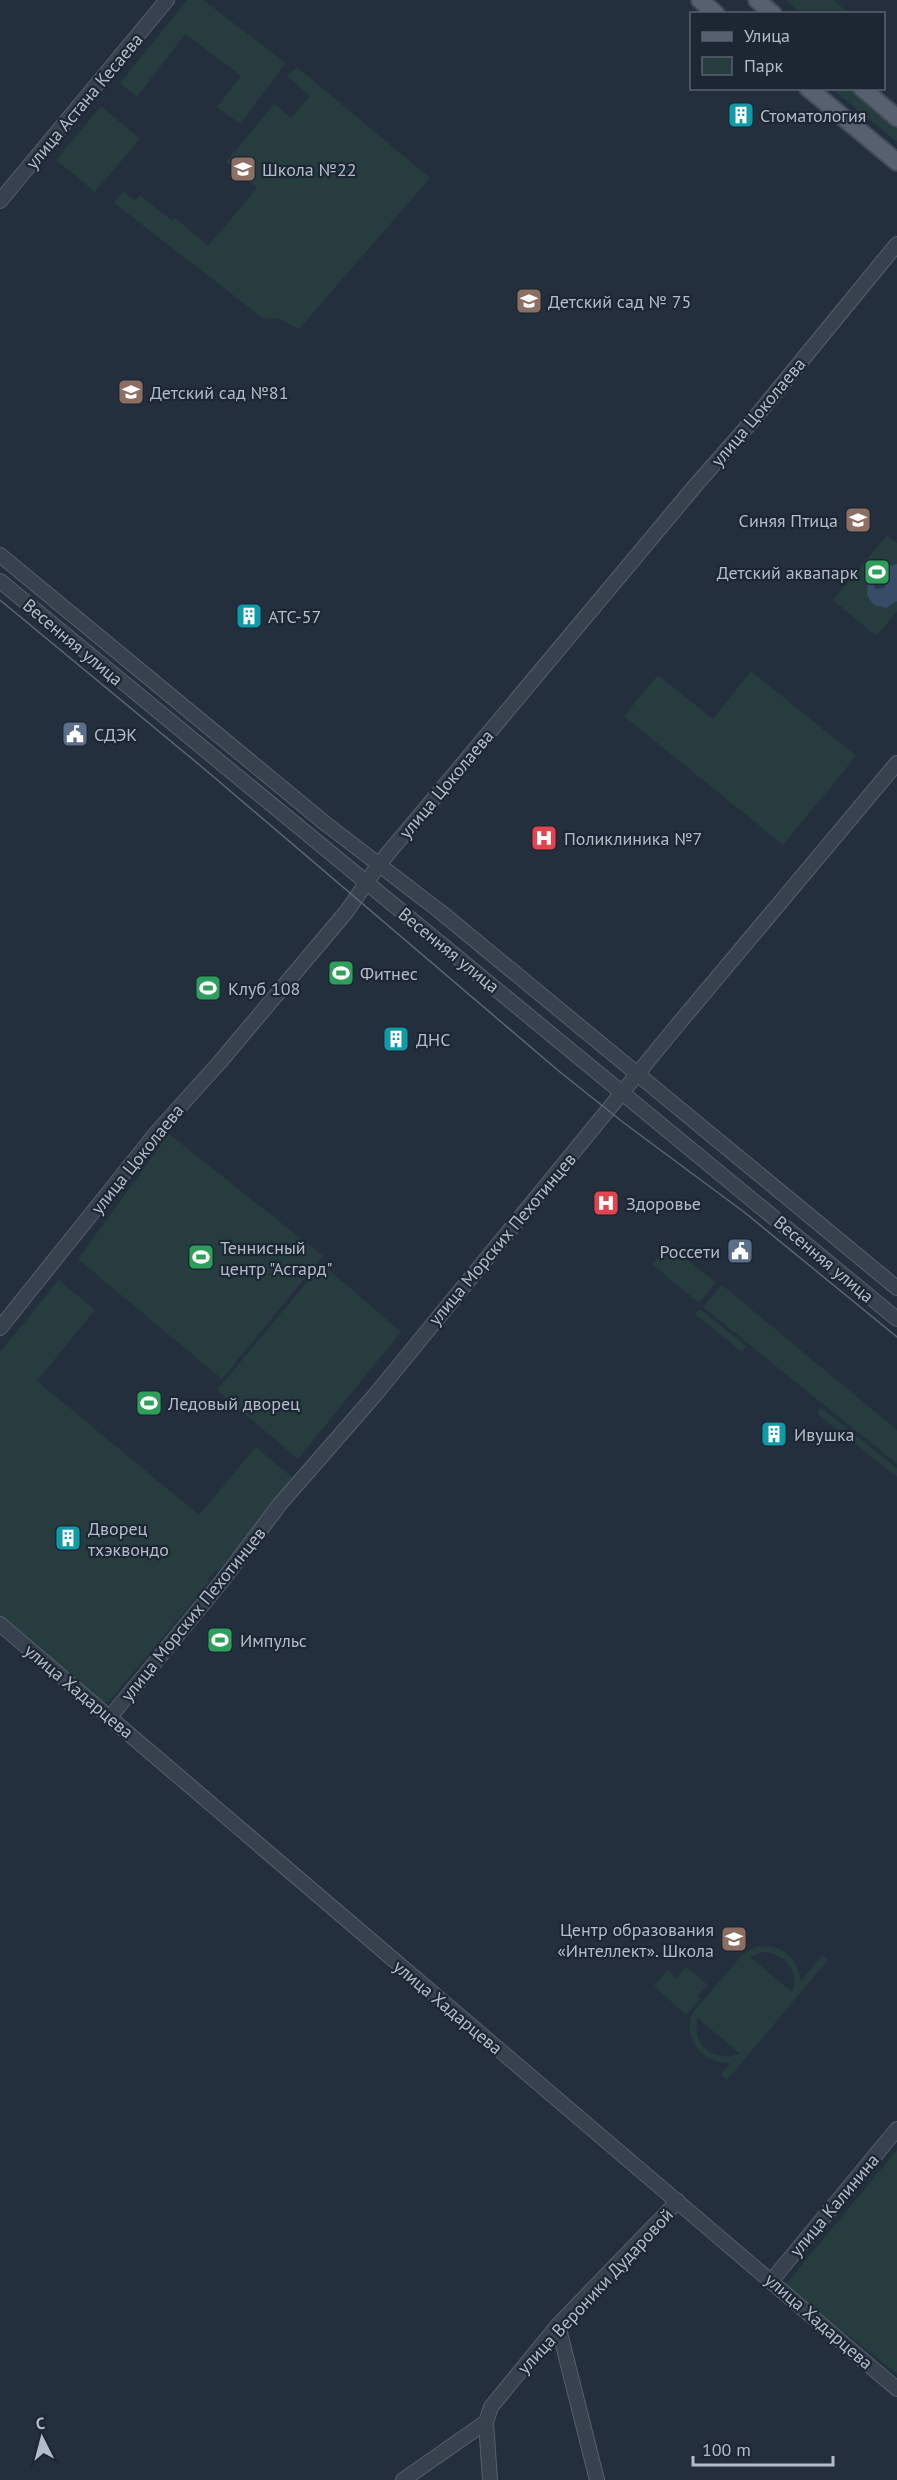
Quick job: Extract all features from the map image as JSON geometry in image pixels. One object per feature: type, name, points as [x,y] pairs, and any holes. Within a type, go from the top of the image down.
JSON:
[{"type":"main road","points":[[700,0],[714,12]]},
{"type":"main road","points":[[757,0],[771,12]]},
{"type":"main road","points":[[810,90],[897,162]]},
{"type":"main road","points":[[864,90],[897,118]]},
{"type":"street","name":"улица Астана Кесаева","points":[[0,201],[167,0]]},
{"type":"street","name":"улица Цоколаева","points":[[0,1328],[156,1132],[219,1063],[347,911],[380,863],[753,420],[897,244]]},
{"type":"street","name":"Весенняя улица","points":[[0,555],[319,818],[380,863],[897,1288]]},
{"type":"street","name":"Весенняя улица","points":[[0,581],[367,884],[623,1091],[897,1319]]},
{"type":"street","name":"улица Морских Пехотинцев","points":[[110,1717],[222,1581],[287,1496],[375,1395],[623,1091],[897,763]]},
{"type":"street","name":"улица Хадарцева","points":[[0,1624],[364,1937],[772,2280],[897,2389]]},
{"type":"street","name":"улица Калинина","points":[[772,2280],[897,2129]]},
{"type":"street","name":"улица Вероники Дударовой","points":[[486,2422],[491,2408],[558,2325],[678,2201]]},
{"type":"street","points":[[558,2325],[597,2480]]},
{"type":"street","points":[[403,2480],[486,2422]]},
{"type":"street","points":[[486,2422],[490,2480]]},
{"type":"green space","points":[[187,0],[203,0],[286,63],[240,124],[217,107],[241,76],[185,34],[137,97],[120,83]]},
{"type":"green space","points":[[785,0],[833,0],[848,12],[800,12]]},
{"type":"green space","points":[[297,67],[430,178],[299,329],[278,318],[264,319],[114,203],[123,191],[135,201],[140,195],[172,221],[175,218],[208,246],[257,188],[226,162],[274,104],[291,118],[310,96],[287,76]]},
{"type":"green space","points":[[833,90],[850,90],[897,128],[897,142]]},
{"type":"green space","points":[[101,106],[140,139],[95,192],[56,160]]},
{"type":"green space","name":"Детский аквапарк","points":[[887,535],[897,543],[897,612],[876,636],[833,600]]},
{"type":"green space","points":[[751,671],[856,756],[783,845],[624,716],[658,675],[713,719]]},
{"type":"green space","name":"Теннисный центр \"Асгард\"","points":[[169,1134],[323,1256],[222,1379],[78,1259]]},
{"type":"green space","points":[[670,1245],[716,1283],[699,1303],[652,1264]]},
{"type":"green space","points":[[322,1264],[401,1332],[298,1459],[217,1390]]},
{"type":"green space","points":[[59,1280],[95,1310],[37,1381],[199,1515],[256,1447],[294,1479],[218,1572],[215,1571],[208,1580],[209,1582],[109,1702],[103,1702],[0,1615],[0,1352]]},
{"type":"green space","points":[[722,1285],[897,1430],[897,1464],[703,1307]]},
{"type":"green space","points":[[700,1309],[746,1346],[742,1352],[695,1314]]},
{"type":"green space","points":[[821,1408],[897,1468],[897,1477],[817,1413]]},
{"type":"green space","points":[[768,1946],[786,1953],[795,1962],[801,1981],[822,1955],[828,1960],[727,2080],[721,2074],[730,2063],[711,2059],[697,2048],[692,2040],[690,2022],[693,2012],[744,1953],[755,1947]],"holes":[[[762,1952],[777,1955],[788,1964],[794,1977],[792,1992],[750,1957]],[[698,2018],[739,2053],[739,2054],[721,2056],[706,2049],[698,2036],[696,2027]]]},
{"type":"green space","points":[[686,1967],[708,1985],[698,1996],[700,1999],[686,2015],[654,1986],[668,1970],[677,1978]]},
{"type":"green space","points":[[897,2150],[897,2374],[785,2285]]},
{"type":"water","points":[[897,564],[897,601],[886,608],[874,605],[867,595],[868,582],[872,582],[876,589],[884,588],[889,580],[889,566]]},
{"type":"tram line","points":[[0,600],[202,767],[560,1072],[624,1123],[744,1212],[897,1337]]},
{"type":"place","name":"Стоматология","points":[[741,115]]},
{"type":"place","name":"Школа №22","points":[[243,169]]},
{"type":"place","name":"Детский сад № 75","points":[[529,301]]},
{"type":"place","name":"Детский сад №81","points":[[131,392]]},
{"type":"place","name":"Синяя Птица","points":[[858,520]]},
{"type":"place","name":"Детский аквапарк","points":[[877,572]]},
{"type":"place","name":"АТС-57","points":[[249,616]]},
{"type":"place","name":"СДЭК","points":[[75,734]]},
{"type":"place","name":"Поликлиника №7","points":[[544,838]]},
{"type":"place","name":"Фитнес","points":[[341,973]]},
{"type":"place","name":"Клуб 108","points":[[208,988]]},
{"type":"place","name":"ДНС","points":[[396,1039]]},
{"type":"place","name":"Здоровье","points":[[606,1203]]},
{"type":"place","name":"Россети","points":[[740,1251]]},
{"type":"place","name":"Теннисный центр \"Асгард\"","points":[[201,1257]]},
{"type":"place","name":"Ледовый дворец","points":[[149,1403]]},
{"type":"place","name":"Ивушка","points":[[774,1434]]},
{"type":"place","name":"Дворец тхэквондо","points":[[68,1538]]},
{"type":"place","name":"Импульс","points":[[220,1640]]},
{"type":"place","name":"Центр образования «Интеллект». Школа","points":[[734,1939]]}]
